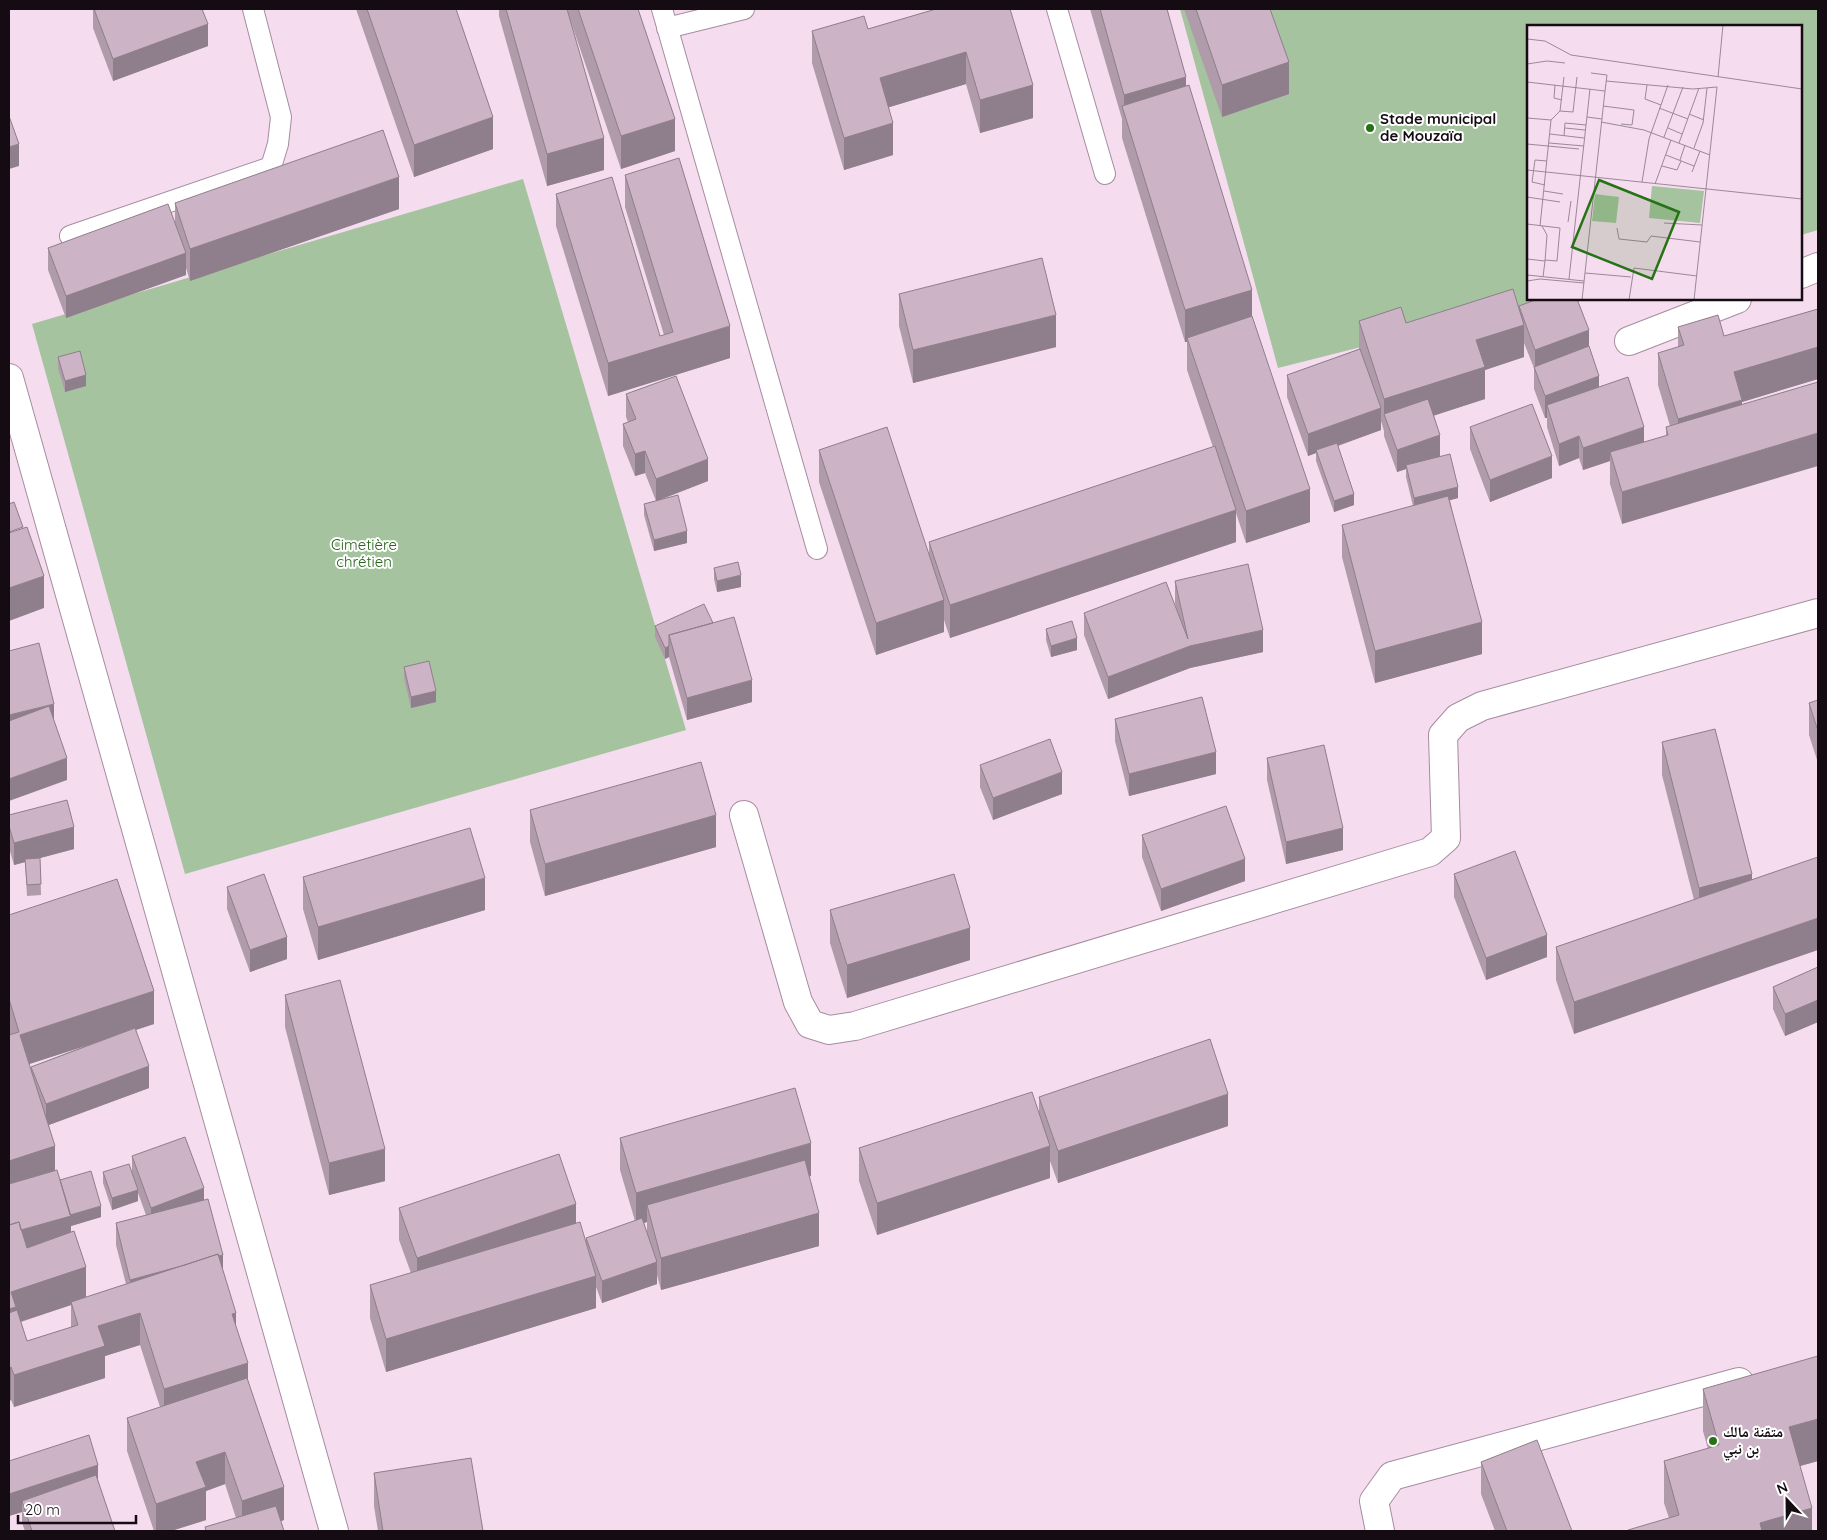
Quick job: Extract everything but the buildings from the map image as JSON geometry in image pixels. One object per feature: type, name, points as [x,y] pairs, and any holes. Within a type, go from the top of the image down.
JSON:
[{"type":"street","points":[[1802,274],[1818,267]]},
{"type":"street","points":[[1629,341],[1734,300]]},
{"type":"street","points":[[9,378],[334,1531]]},
{"type":"street","points":[[744,815],[798,1002],[810,1024],[829,1030],[855,1026],[1430,852],[1446,838],[1443,735],[1458,718],[1482,706],[1818,613]]},
{"type":"street","points":[[1380,1531],[1374,1501],[1392,1476],[1762,1376]]},
{"type":"lane","points":[[70,236],[271,167],[278,144],[280,117],[253,9]]},
{"type":"lane","points":[[744,9],[665,18],[817,549]]},
{"type":"lane","points":[[1057,9],[1105,174]]},
{"type":"green space","name":"Stade municipal de Mouzaïa","points":[[1180,9],[1818,9],[1818,230],[1802,235],[1802,25],[1527,25],[1527,300],[1547,300],[1278,368]]},
{"type":"green space","name":"Cimetière chrétien","points":[[523,179],[686,730],[185,874],[32,324]]},
{"type":"place","name":"Stade municipal de Mouzaïa","points":[[1370,128]]},
{"type":"place","name":"متقنة مالك بن نبي","points":[[1713,1441]]}]
